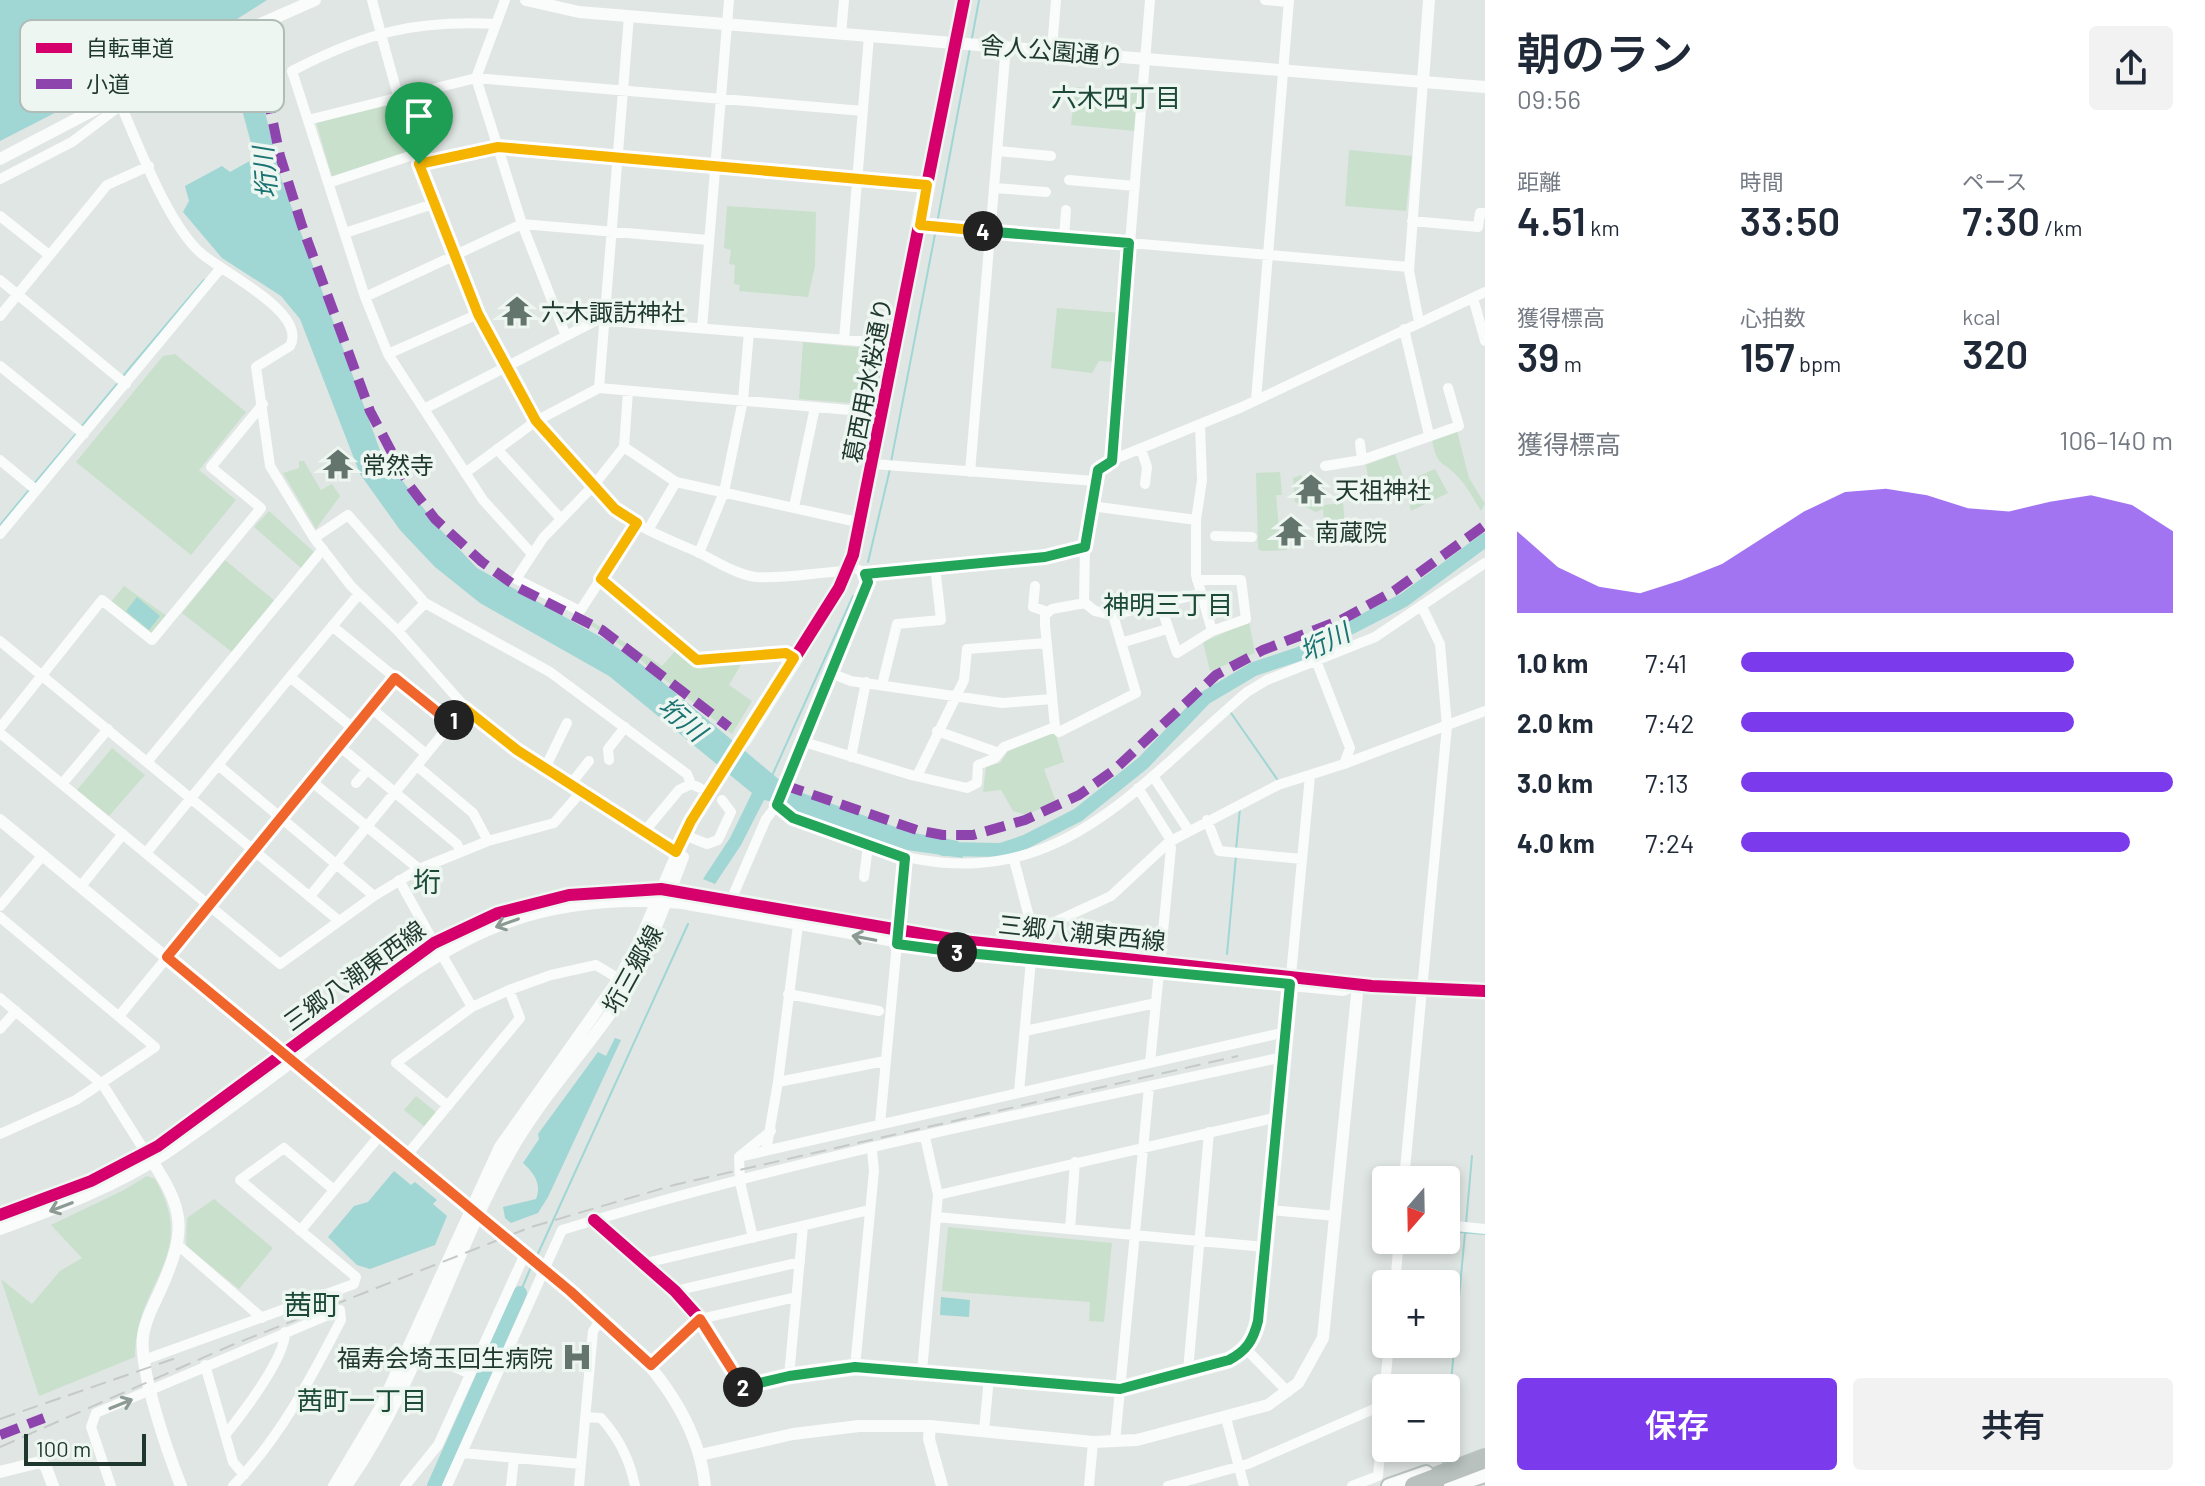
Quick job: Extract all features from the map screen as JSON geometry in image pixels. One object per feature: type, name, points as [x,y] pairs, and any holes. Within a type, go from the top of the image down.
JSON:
[{"type":"highway","points":[[1414,1486],[1485,1459]]},
{"type":"highway","points":[[1444,1486],[1485,1473]]},
{"type":"main road","points":[[1389,1486],[1485,1451]]},
{"type":"main road","points":[[1451,1486],[1485,1473]]},
{"type":"street","points":[[270,20],[315,0]]},
{"type":"street","points":[[372,0],[396,98],[433,204],[478,314],[536,421],[615,509],[648,530],[755,577],[848,569],[868,572],[1045,557],[1085,547]]},
{"type":"street","points":[[505,0],[476,78],[522,224],[566,336]]},
{"type":"street","name":"舎人公園通り","points":[[526,0],[599,14],[1485,87]]},
{"type":"street","points":[[599,14],[600,0]]},
{"type":"street","points":[[702,328],[729,0]]},
{"type":"street","points":[[841,34],[844,0]]},
{"type":"street","name":"葛西用水桜通り","points":[[721,776],[848,569],[884,465],[883,413],[924,226],[927,185],[966,43],[964,0]]},
{"type":"street","points":[[1052,49],[1056,0]]},
{"type":"street","points":[[1112,461],[1150,0]]},
{"type":"street","points":[[1256,400],[1289,1],[1265,0]]},
{"type":"street","points":[[1419,322],[1409,267],[1429,0]]},
{"type":"street","points":[[599,388],[629,16]]},
{"type":"street","points":[[496,24],[456,22],[380,31],[292,71],[365,297],[388,354],[483,500],[532,554]]},
{"type":"street","points":[[844,340],[869,36]]},
{"type":"street","points":[[970,472],[1006,46]]},
{"type":"street","points":[[308,120],[476,78],[863,111]]},
{"type":"street","points":[[0,159],[96,112]]},
{"type":"street","points":[[0,179],[72,142],[106,112]]},
{"type":"street","points":[[124,112],[185,235],[220,269],[282,312],[292,330],[290,346],[256,367],[270,466],[314,538],[359,594],[398,631],[464,708],[570,785],[676,852]]},
{"type":"street","points":[[328,183],[417,159],[498,147],[927,185]]},
{"type":"street","points":[[998,151],[1051,156]]},
{"type":"street","points":[[0,316],[107,185],[149,166]]},
{"type":"street","points":[[1069,180],[1135,186]]},
{"type":"street","points":[[995,188],[1046,192]]},
{"type":"street","points":[[345,233],[433,204]]},
{"type":"street","points":[[1064,238],[1066,210]]},
{"type":"street","points":[[1412,221],[1478,227],[1480,213],[1485,213]]},
{"type":"street","points":[[0,216],[49,255]]},
{"type":"street","points":[[365,297],[522,224],[708,240]]},
{"type":"street","points":[[924,226],[1409,267]]},
{"type":"street","points":[[0,534],[33,486],[121,380],[220,269]]},
{"type":"street","points":[[0,280],[121,380]]},
{"type":"street","points":[[1084,603],[1085,547],[1100,465],[1256,400],[1485,292]]},
{"type":"street","points":[[1473,298],[1485,341]]},
{"type":"street","points":[[388,354],[478,314]]},
{"type":"street","points":[[424,409],[597,320],[896,344]]},
{"type":"street","points":[[1404,329],[1429,435]]},
{"type":"street","points":[[699,553],[724,492],[743,400],[749,332]]},
{"type":"street","points":[[0,366],[80,431]]},
{"type":"street","points":[[465,473],[536,421],[599,388],[883,413]]},
{"type":"street","points":[[1325,466],[1362,460],[1459,426],[1448,388]]},
{"type":"street","points":[[628,391],[624,447],[532,554],[516,579],[580,611],[637,523]]},
{"type":"street","points":[[263,404],[211,467],[261,508],[152,640],[102,600],[0,730],[280,964],[338,920],[399,880],[460,851],[554,823],[581,792]]},
{"type":"street","points":[[794,507],[815,407]]},
{"type":"street","points":[[1200,425],[1202,480],[1196,520],[1197,580],[1212,631]]},
{"type":"street","points":[[1360,443],[1362,460]]},
{"type":"street","points":[[624,447],[676,482],[862,523]]},
{"type":"street","points":[[497,449],[561,519]]},
{"type":"street","points":[[1141,449],[1147,467],[1145,484]]},
{"type":"street","points":[[0,460],[33,486]]},
{"type":"street","points":[[884,465],[1095,481]]},
{"type":"street","points":[[648,530],[676,482]]},
{"type":"street","points":[[1091,506],[1196,520]]},
{"type":"street","points":[[314,538],[348,515],[425,603],[550,672],[687,774],[695,786],[679,790],[644,832]]},
{"type":"street","points":[[1215,536],[1252,537]]},
{"type":"street","points":[[147,762],[323,549]]},
{"type":"street","points":[[777,805],[793,818],[905,858],[966,866],[1014,860],[1089,826],[1153,776],[1247,692],[1267,680],[1317,663],[1375,637],[1485,563]]},
{"type":"street","points":[[882,685],[897,624],[941,620],[935,566]]},
{"type":"street","points":[[731,900],[766,819],[777,805],[868,582],[868,572]]},
{"type":"street","points":[[601,579],[697,660],[786,653],[794,658]]},
{"type":"street","points":[[1159,601],[1177,653],[1212,631],[1246,619],[1241,580],[1197,580]]},
{"type":"street","points":[[1035,586],[1033,607],[1048,612],[1084,603],[1113,615],[1159,601],[1199,594]]},
{"type":"street","points":[[146,853],[359,594]]},
{"type":"street","points":[[398,631],[425,603]]},
{"type":"street","points":[[1405,1166],[1447,726],[1440,644],[1422,607]]},
{"type":"street","points":[[1048,612],[1045,625],[1055,727],[1059,732],[1136,693],[1113,615]]},
{"type":"street","points":[[332,626],[451,723]]},
{"type":"street","points":[[1121,643],[1167,629]]},
{"type":"street","points":[[0,641],[338,920]]},
{"type":"street","points":[[917,776],[964,680],[967,649],[1047,643]]},
{"type":"street","points":[[1317,663],[1350,748],[1344,764]]},
{"type":"street","points":[[830,673],[882,685],[1002,703],[1052,699]]},
{"type":"street","points":[[290,677],[354,729]]},
{"type":"street","points":[[120,1015],[395,678]]},
{"type":"street","points":[[851,757],[866,682]]},
{"type":"street","points":[[371,708],[426,754]]},
{"type":"street","points":[[310,896],[464,708]]},
{"type":"street","points":[[1033,932],[1111,896],[1169,842],[1278,785],[1344,764],[1485,711]]},
{"type":"street","points":[[545,768],[567,723]]},
{"type":"street","points":[[609,760],[608,749],[625,727]]},
{"type":"street","points":[[801,741],[967,788],[977,783],[978,765],[1004,747],[1055,727]]},
{"type":"street","points":[[62,784],[108,729]]},
{"type":"street","points":[[937,731],[999,753]]},
{"type":"street","points":[[339,746],[457,844],[460,851]]},
{"type":"street","points":[[570,785],[589,761]]},
{"type":"street","points":[[218,765],[374,896]]},
{"type":"street","points":[[417,766],[473,813],[488,841]]},
{"type":"street","points":[[356,783],[367,770]]},
{"type":"street","name":"垳三郷線","points":[[346,1486],[380,1432],[419,1351],[476,1212],[490,1165],[519,1116],[619,979],[664,896],[721,776]]},
{"type":"street","name":"垳三郷線","points":[[334,1486],[381,1407],[476,1212],[510,1152],[621,997],[664,896],[676,852],[691,821],[721,776]]},
{"type":"street","points":[[1153,776],[1189,831]]},
{"type":"street","points":[[594,1220],[675,1291],[700,1319],[743,1387],[789,1376],[855,1367],[1120,1389],[1229,1360],[1246,1349],[1254,1338],[1258,1321],[1310,776]]},
{"type":"street","points":[[311,781],[419,869]]},
{"type":"street","points":[[1138,788],[1169,842],[1150,1063]]},
{"type":"street","points":[[692,838],[707,844],[718,840],[730,817],[729,807],[722,800]]},
{"type":"street","points":[[0,820],[602,1318],[651,1365],[691,1430],[700,1455],[705,1486]]},
{"type":"street","points":[[1207,820],[1219,851],[1302,859]]},
{"type":"street","points":[[81,886],[123,834]]},
{"type":"street","points":[[864,877],[868,846]]},
{"type":"street","points":[[0,906],[43,855]]},
{"type":"street","points":[[880,1124],[905,858]]},
{"type":"street","points":[[1014,860],[1033,932],[1019,1092]]},
{"type":"street","points":[[399,880],[434,943]]},
{"type":"street","name":"三郷八潮東西線","points":[[287,1057],[434,943],[498,913],[533,901],[616,890],[731,900],[898,938]]},
{"type":"street","name":"三郷八潮東西線","points":[[0,1229],[68,1205],[149,1157],[287,1057],[442,955],[505,923],[537,913],[664,896],[798,925],[1031,955],[1291,980],[1485,991]]},
{"type":"street","points":[[0,917],[155,1047],[103,1085],[45,1117],[0,1134]]},
{"type":"street","points":[[766,1151],[798,925]]},
{"type":"street","points":[[442,955],[472,1007]]},
{"type":"street","points":[[448,1106],[396,1063],[472,1007],[509,990],[551,975],[596,965],[619,979]]},
{"type":"street","points":[[700,1455],[793,1434],[852,1427],[930,1426],[1115,1442],[1166,1434],[1226,1418],[1268,1405],[1288,1392],[1311,1366],[1323,1338],[1358,984]]},
{"type":"street","points":[[407,1155],[520,1018],[509,990]]},
{"type":"street","points":[[788,994],[879,1011]]},
{"type":"street","points":[[0,998],[103,1085],[177,1204],[179,1246],[146,1325],[144,1360],[181,1486]]},
{"type":"street","points":[[1025,1031],[1156,1003]]},
{"type":"street","points":[[0,1029],[16,1011]]},
{"type":"street","points":[[739,1157],[1286,1032]]},
{"type":"street","points":[[447,1486],[542,1268],[562,1230],[925,1137],[1283,1057]]},
{"type":"street","points":[[778,1082],[885,1061]]},
{"type":"street","points":[[1115,1442],[1149,1087]]},
{"type":"street","points":[[938,1195],[1278,1117]]},
{"type":"street","points":[[739,1157],[771,1131]]},
{"type":"street","points":[[1188,1371],[1209,1132]]},
{"type":"street","points":[[300,1231],[381,1134]]},
{"type":"street","points":[[922,1371],[938,1195],[925,1137]]},
{"type":"street","points":[[144,1360],[354,1284],[356,1277],[240,1180],[284,1148],[334,1190]]},
{"type":"street","points":[[855,1367],[874,1171],[872,1150]]},
{"type":"street","name":"三郷八潮東西線","points":[[0,1215],[149,1157]]},
{"type":"street","points":[[739,1157],[740,1182],[753,1238]]},
{"type":"street","points":[[1070,1229],[1075,1162]]},
{"type":"street","points":[[646,1266],[650,1262],[869,1210]]},
{"type":"street","points":[[1269,1210],[1336,1216]]},
{"type":"street","points":[[937,1217],[1265,1247]]},
{"type":"street","points":[[789,1376],[803,1226]]},
{"type":"street","points":[[1460,1226],[1485,1229]]},
{"type":"street","points":[[179,1246],[262,1318]]},
{"type":"street","points":[[405,1486],[438,1445],[526,1255]]},
{"type":"street","points":[[675,1291],[800,1262]]},
{"type":"street","points":[[651,1365],[700,1319],[796,1297]]},
{"type":"street","points":[[111,1486],[91,1418],[96,1413],[340,1310],[343,1314],[298,1402],[233,1486]]},
{"type":"street","points":[[579,1486],[593,1331],[602,1318]]},
{"type":"street","points":[[226,1434],[267,1374],[285,1339],[285,1332]]},
{"type":"street","points":[[1246,1349],[1288,1392]]},
{"type":"street","points":[[419,1351],[470,1374]]},
{"type":"street","points":[[205,1365],[233,1462],[244,1475]]},
{"type":"street","points":[[984,1431],[989,1377]]},
{"type":"street","points":[[1168,1486],[1239,1467],[1372,1410]]},
{"type":"street","points":[[586,1417],[601,1418],[608,1426],[627,1457],[635,1486]]},
{"type":"street","points":[[1226,1418],[1244,1486]]},
{"type":"street","points":[[930,1426],[929,1439],[942,1486]]},
{"type":"street","points":[[1089,1486],[1093,1442]]},
{"type":"street","points":[[462,1453],[581,1464]]},
{"type":"street","points":[[511,1486],[514,1458]]},
{"type":"street","points":[[0,1472],[36,1461],[48,1472],[50,1486]]},
{"type":"street","points":[[1352,1486],[1378,1476],[1379,1462]]},
{"type":"green space","points":[[1075,87],[1138,92],[1135,131],[1071,125]]},
{"type":"green space","points":[[391,103],[407,152],[332,177],[316,122]]},
{"type":"green space","points":[[1349,150],[1412,156],[1406,211],[1345,206]]},
{"type":"green space","points":[[727,206],[816,212],[815,266],[808,297],[739,291],[740,285],[734,284],[735,265],[729,264],[731,250],[724,248]]},
{"type":"green space","points":[[1057,308],[1120,313],[1115,362],[1099,361],[1092,373],[1051,368]]},
{"type":"green space","points":[[803,342],[885,350],[876,405],[799,399]]},
{"type":"green space","points":[[175,354],[246,412],[199,470],[236,500],[191,555],[76,462],[163,356]]},
{"type":"green space","points":[[1457,431],[1469,478],[1485,504],[1481,511],[1461,481],[1438,460],[1434,449],[1432,440]]},
{"type":"green space","points":[[1395,454],[1405,482],[1435,469],[1448,493],[1411,511],[1406,487],[1371,495],[1366,465]]},
{"type":"green space","points":[[299,461],[304,461],[321,490],[332,484],[340,496],[316,529],[283,473],[299,468]]},
{"type":"green space","points":[[1280,472],[1282,495],[1276,495],[1280,540],[1286,540],[1287,550],[1262,551],[1258,549],[1256,473]]},
{"type":"green space","points":[[1301,475],[1309,490],[1322,483],[1324,505],[1343,503],[1347,545],[1333,545],[1332,523],[1324,522],[1323,509],[1316,512],[1295,502],[1293,478]]},
{"type":"green space","points":[[269,511],[314,552],[301,568],[254,527]]},
{"type":"green space","points":[[225,560],[275,601],[232,652],[182,613]]},
{"type":"green space","points":[[124,586],[167,616],[153,635],[110,603]]},
{"type":"green space","points":[[582,615],[662,666],[676,650],[698,669],[742,663],[729,685],[752,701],[732,734],[632,653],[580,618]]},
{"type":"green space","points":[[1249,622],[1255,653],[1210,671],[1203,642]]},
{"type":"green space","points":[[1051,732],[1056,736],[1064,762],[1044,769],[1056,802],[1026,815],[1013,811],[1001,790],[983,792],[986,767],[1000,763],[1010,748]]},
{"type":"green space","points":[[112,748],[145,775],[109,816],[77,790]]},
{"type":"green space","points":[[416,1096],[437,1113],[425,1127],[404,1110]]},
{"type":"green space","points":[[147,1176],[155,1179],[167,1206],[171,1229],[162,1269],[144,1308],[135,1357],[39,1396],[1,1279],[32,1304],[60,1271],[82,1258],[51,1225]]},
{"type":"green space","points":[[214,1199],[273,1248],[239,1289],[186,1246],[187,1218]]},
{"type":"green space","points":[[948,1227],[1112,1243],[1104,1322],[1089,1321],[1090,1302],[942,1291]]},
{"type":"water","points":[[0,0],[267,0],[236,20],[20,20],[20,112],[57,112],[0,141]]},
{"type":"water","points":[[243,112],[265,112],[281,178],[381,453],[438,527],[477,568],[606,640],[641,664],[782,782],[773,802],[764,800],[741,845],[715,884],[703,879],[730,838],[752,793],[609,676],[480,603],[435,567],[400,530],[360,474],[300,319],[281,296],[222,258],[183,212],[189,201],[185,186],[222,166],[230,172],[255,158]]},
{"type":"water","points":[[137,597],[160,616],[149,630],[126,611]]},
{"type":"water","points":[[789,788],[909,832],[958,841],[963,858],[907,850],[797,812],[785,800]]},
{"type":"water","points":[[615,1038],[621,1040],[548,1197],[538,1213],[511,1223],[505,1218],[503,1207],[536,1199],[536,1179],[523,1163],[539,1139],[538,1134],[598,1052],[606,1056]]},
{"type":"water","points":[[394,1171],[411,1185],[415,1182],[437,1200],[433,1204],[447,1216],[435,1245],[370,1269],[357,1265],[328,1237],[354,1206],[368,1202]]},
{"type":"water","points":[[941,1297],[970,1300],[969,1317],[940,1315]]},
{"type":"waterway","points":[[972,38],[979,0]]},
{"type":"waterway","points":[[937,223],[970,48]]},
{"type":"waterway","points":[[891,462],[936,229]]},
{"type":"waterway","points":[[123,376],[204,280]]},
{"type":"waterway","points":[[82,426],[117,384]]},
{"type":"waterway","points":[[34,484],[76,434]]},
{"type":"waterway","points":[[868,562],[890,469]]},
{"type":"waterway","points":[[0,525],[30,489]]},
{"type":"waterway","name":"垳川","points":[[943,849],[1001,850],[1025,842],[1078,815],[1143,763],[1205,698],[1254,669],[1299,654],[1404,600],[1485,540]]},
{"type":"waterway","points":[[771,778],[853,596]]},
{"type":"waterway","points":[[1231,713],[1277,779]]},
{"type":"waterway","points":[[1236,850],[1240,808]]},
{"type":"waterway","points":[[1227,954],[1236,856]]},
{"type":"waterway","points":[[536,1258],[688,924]]},
{"type":"waterway","points":[[1466,1223],[1472,1156]]},
{"type":"waterway","points":[[1460,1232],[1485,1234]]},
{"type":"waterway","points":[[1452,1374],[1465,1233]]},
{"type":"waterway","points":[[520,1293],[531,1267]]},
{"type":"waterway","points":[[434,1486],[520,1293]]},
{"type":"railway","points":[[0,1447],[232,1345],[531,1227],[674,1185],[1238,1056]]},
{"type":"railway","points":[[0,1419],[179,1357]]},
{"type":"marked path","points":[[271,112],[280,156],[302,226],[370,411],[409,485],[435,519],[482,562],[517,587],[602,630],[729,727]]},
{"type":"marked path","points":[[784,785],[917,830],[943,835],[973,835],[1025,820],[1079,795],[1114,770],[1216,675],[1263,650],[1341,620],[1394,591],[1485,525]]},
{"type":"marked path","points":[[0,1435],[44,1418]]},
{"type":"cycle path","points":[[743,740],[839,588],[853,555],[964,0]]},
{"type":"cycle path","points":[[0,1215],[91,1181],[158,1146],[434,943],[498,913],[569,895],[661,889],[963,941],[1372,986],[1485,991]]},
{"type":"cycle path","points":[[594,1220],[675,1291],[700,1319],[743,1387],[789,1376],[855,1367],[1120,1389],[1229,1360],[1248,1344],[1258,1321],[1290,984]]},
{"type":"place","name":"六木諏訪神社","points":[[517,311]]},
{"type":"place","name":"常然寺","points":[[338,464]]},
{"type":"place","name":"天祖神社","points":[[1311,489]]},
{"type":"place","name":"南蔵院","points":[[1291,531]]},
{"type":"place","name":"福寿会埼玉回生病院","points":[[577,1357]]},
{"type":"district","name":"六木四丁目","points":[[1116,96]]},
{"type":"district","name":"神明三丁目","points":[[1168,603]]},
{"type":"district","name":"垳","points":[[427,881]]},
{"type":"district","name":"茜町","points":[[312,1304]]},
{"type":"district","name":"茜町一丁目","points":[[362,1399]]},
{"type":"route","points":[[498,147],[920,184],[927,185],[920,225],[1129,243],[1112,461],[1100,465],[1098,470],[1085,547],[1045,557],[1005,562],[865,574],[868,582],[789,769],[777,805],[793,818],[905,858],[897,944],[1290,984],[1258,1321],[1254,1338],[1243,1352],[1229,1360],[1120,1389],[855,1367],[789,1376],[743,1387],[700,1319],[651,1365],[570,1291],[167,957],[395,678],[451,723],[464,708],[517,750],[676,852],[691,821],[794,658],[786,653],[697,660],[601,579],[637,523],[615,509],[536,421],[478,314],[419,164],[498,147]]}]
